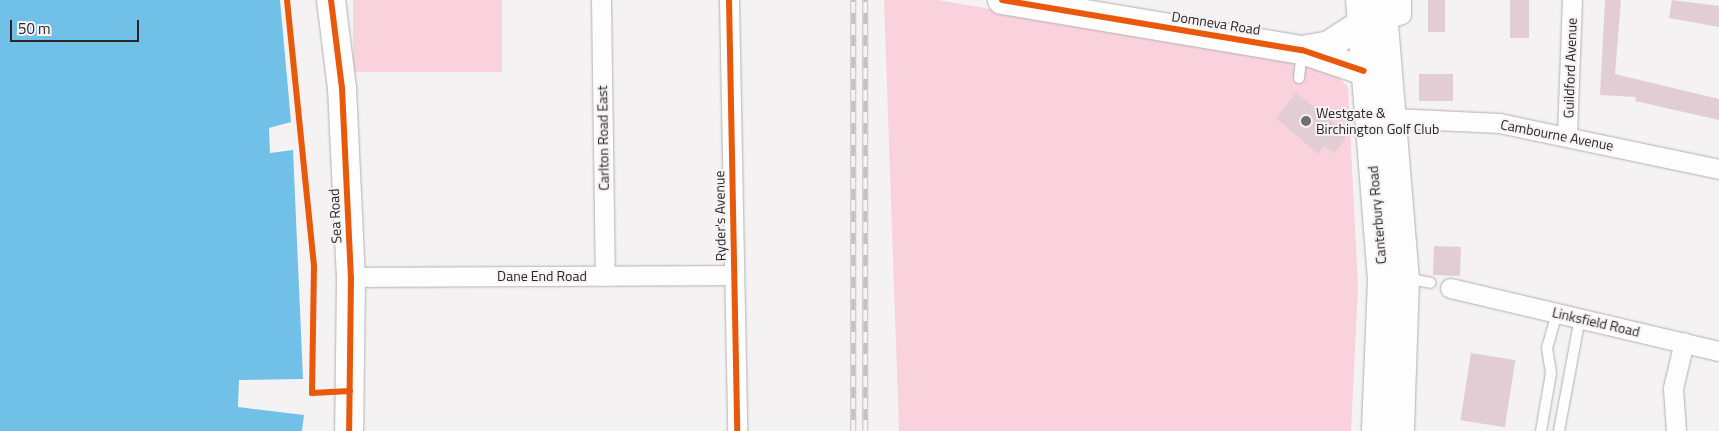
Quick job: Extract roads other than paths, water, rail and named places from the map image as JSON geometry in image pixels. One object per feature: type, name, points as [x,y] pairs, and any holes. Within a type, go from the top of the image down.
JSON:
[{"type":"main road","name":"Sea Road","points":[[331,0],[342,88],[351,277],[349,431]]},
{"type":"main road","name":"Domneva Road","points":[[1002,0],[1048,4],[1302,50],[1364,71]]},
{"type":"main road","name":"Domneva Road","points":[[1302,50],[1329,44],[1371,11]]},
{"type":"main road","name":"Canterbury Road","points":[[1371,11],[1364,71],[1382,280],[1376,431]]},
{"type":"main road","name":"Canterbury Road","points":[[1371,11],[1393,118],[1405,278],[1400,431]]},
{"type":"street","name":"Carlton Road East","points":[[601,0],[604,276]]},
{"type":"street","name":"Ryder's Avenue","points":[[730,0],[733,275],[738,431]]},
{"type":"street","points":[[1371,11],[1402,14],[1401,0]]},
{"type":"street","name":"Guildford Avenue","points":[[1567,136],[1572,0]]},
{"type":"street","name":"Cambourne Avenue","points":[[1393,118],[1499,122],[1719,169]]},
{"type":"street","name":"Dane End Road","points":[[351,277],[733,275]]},
{"type":"street","name":"Linksfield Road","points":[[1450,288],[1471,299],[1580,318],[1719,351]]},
{"type":"street","points":[[1676,431],[1673,388],[1684,342]]},
{"type":"lane","points":[[1299,78],[1302,50]]},
{"type":"lane","points":[[1405,278],[1431,283]]},
{"type":"lane","points":[[1541,431],[1551,373],[1547,348],[1556,313]]},
{"type":"lane","points":[[1559,431],[1580,318]]},
{"type":"water","points":[[0,0],[280,0],[291,122],[269,128],[270,153],[293,150],[303,379],[239,380],[238,407],[304,415],[302,431],[0,431]]},
{"type":"railway","points":[[853,0],[853,431]]},
{"type":"railway","points":[[865,0],[865,431]]},
{"type":"place","name":"Westgate & Birchington Golf Club","points":[[1306,121]]}]
